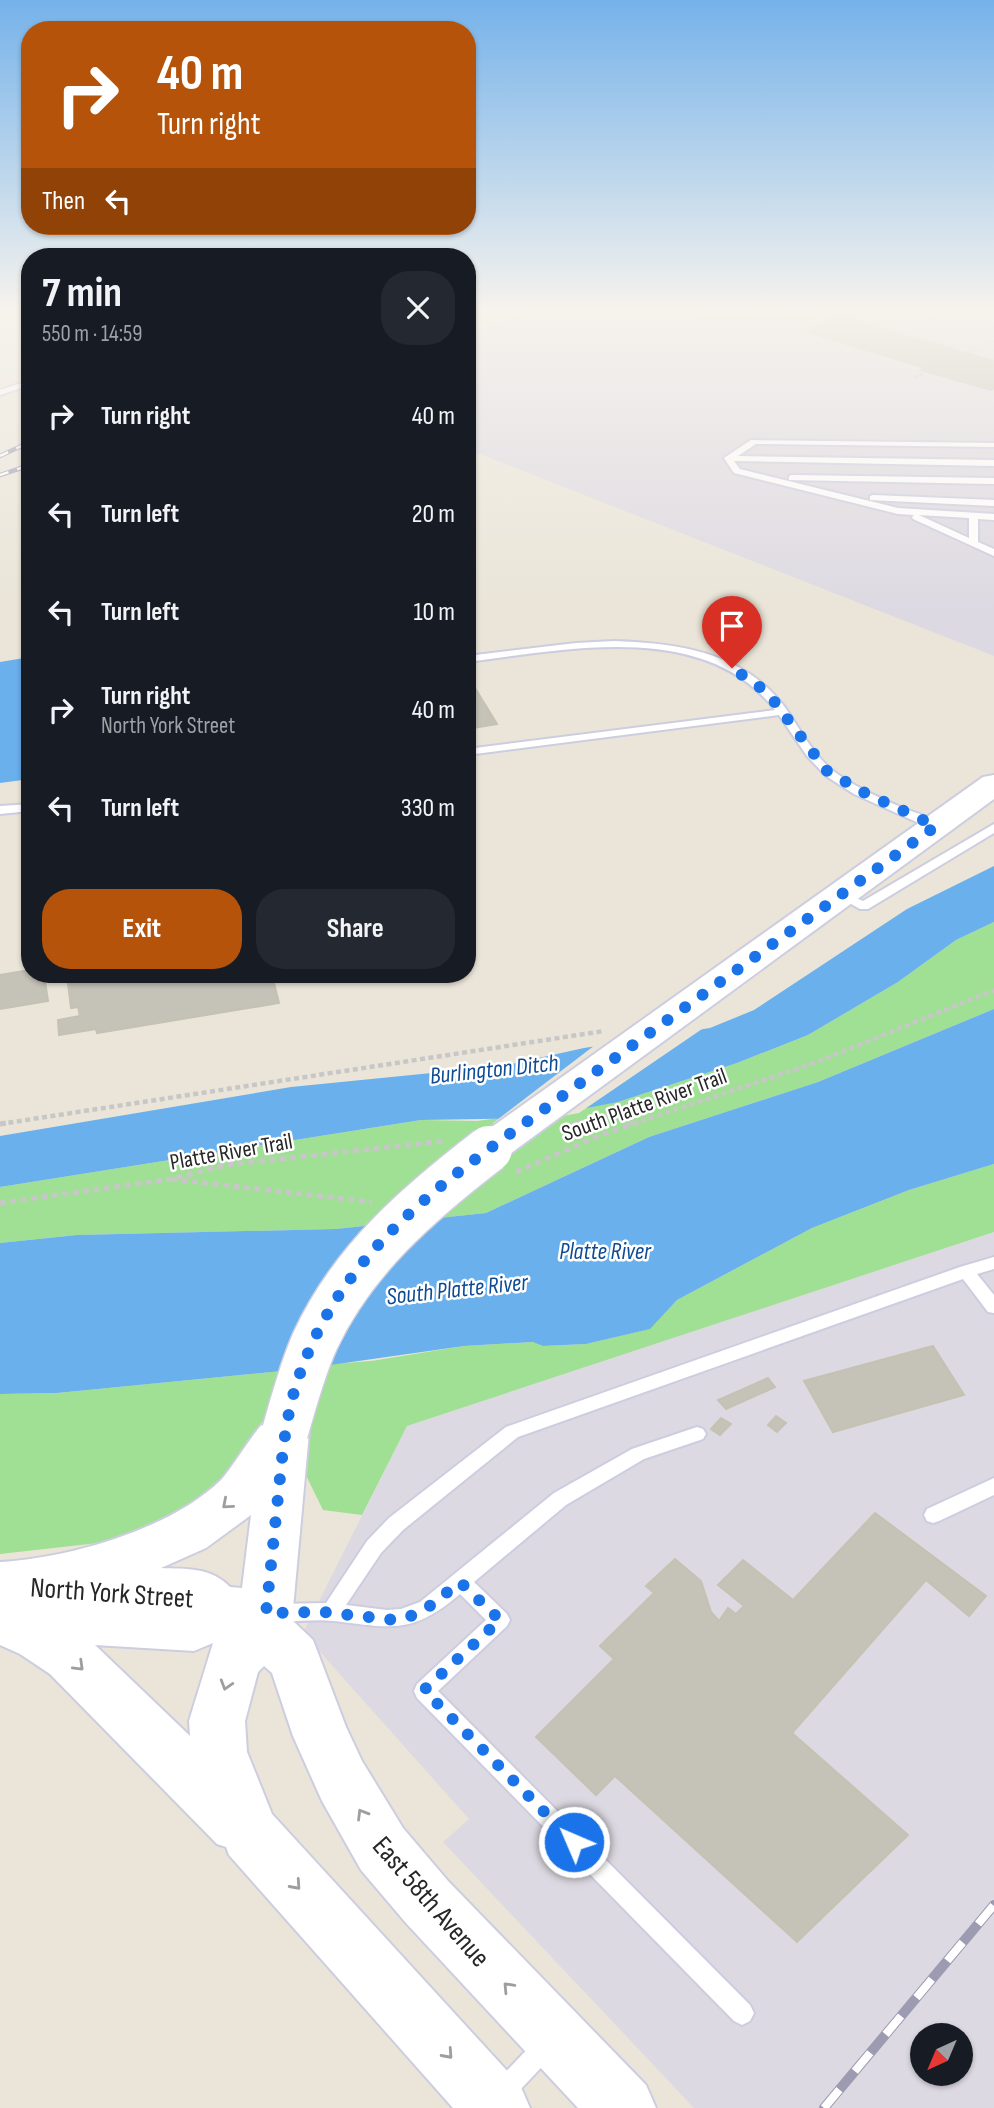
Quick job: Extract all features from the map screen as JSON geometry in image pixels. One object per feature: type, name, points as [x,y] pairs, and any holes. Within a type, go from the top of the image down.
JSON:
[{"type":"main road","points":[[250,1834],[219,1752],[217,1721],[234,1658],[249,1618],[296,1385],[334,1304],[363,1262],[414,1206],[481,1156],[552,1121],[651,1032],[994,784]]},
{"type":"main road","points":[[285,1432],[234,1499],[201,1527],[163,1544],[9,1601],[39,1636],[69,1656],[250,1834],[492,2106]]},
{"type":"main road","name":"North York Street","points":[[9,1601],[194,1626],[249,1618]]},
{"type":"main road","name":"East 58th Avenue","points":[[249,1618],[294,1658],[321,1736],[342,1781],[382,1849],[428,1902],[623,2108]]},
{"type":"lane","points":[[728,458],[754,442],[994,445]]},
{"type":"lane","points":[[728,458],[994,463]]},
{"type":"lane","points":[[728,458],[737,471],[898,511],[931,522],[994,553]]},
{"type":"lane","points":[[766,477],[994,481]]},
{"type":"lane","points":[[845,497],[994,503]]},
{"type":"lane","points":[[898,511],[994,517]]},
{"type":"lane","points":[[973,543],[974,516]]},
{"type":"lane","points":[[476,658],[616,644],[667,648],[713,661],[751,679],[767,692],[827,771],[865,793],[936,826]]},
{"type":"lane","points":[[476,751],[781,712]]},
{"type":"lane","points":[[0,810],[21,808]]},
{"type":"lane","points":[[841,895],[864,906],[994,828]]},
{"type":"lane","points":[[331,1612],[367,1556],[396,1524],[512,1432],[994,1263]]},
{"type":"lane","points":[[967,1271],[994,1307]]},
{"type":"lane","points":[[249,1618],[331,1612],[395,1620],[421,1613],[560,1499],[638,1454],[697,1434]]},
{"type":"lane","points":[[933,1515],[994,1486]]},
{"type":"lane","points":[[460,1582],[500,1620],[424,1690],[742,2013]]},
{"type":"lane","points":[[492,2106],[555,2037]]},
{"type":"path","name":"South Platte River Trail","points":[[481,1156],[601,1135],[632,1125],[817,1062],[994,990]]},
{"type":"path","points":[[0,1124],[624,1027],[642,1028],[651,1032]]},
{"type":"path","points":[[552,1121],[620,1114],[628,1118],[632,1125]]},
{"type":"path","name":"Platte River Trail","points":[[0,1203],[171,1179],[226,1165],[439,1141],[481,1156]]},
{"type":"path","points":[[171,1179],[378,1203]]},
{"type":"shaded area","points":[[476,410],[994,410],[994,656],[476,453]]},
{"type":"shaded area","points":[[994,1232],[994,2108],[694,2108],[443,1842],[469,1819],[303,1633],[407,1426]]},
{"type":"green space","points":[[994,922],[994,1009],[818,1082],[649,1137],[486,1213],[336,1229],[77,1235],[0,1243],[0,1187],[421,1120],[477,1121],[618,1102],[737,1063],[808,1035],[898,982],[956,940]]},
{"type":"green space","points":[[994,1164],[994,1232],[407,1426],[362,1515],[323,1510],[285,1433],[218,1494],[134,1539],[0,1554],[0,1394],[57,1393],[302,1369],[304,1366],[371,1361],[464,1346],[534,1342],[543,1346],[586,1344],[649,1329],[677,1300],[812,1228],[909,1190]]},
{"type":"water","points":[[21,658],[21,780],[0,783],[0,662]]},
{"type":"water","name":"Burlington Ditch","points":[[994,866],[994,922],[956,940],[898,982],[808,1035],[737,1063],[618,1102],[534,1118],[421,1120],[0,1187],[0,1136],[291,1087],[502,1066],[584,1048],[710,1028],[754,1010],[907,909]]},
{"type":"water","name":"Platte River","points":[[994,1009],[994,1164],[909,1190],[812,1228],[677,1300],[650,1329],[586,1344],[543,1346],[533,1342],[464,1346],[302,1369],[57,1393],[0,1394],[0,1243],[77,1235],[336,1229],[486,1213],[649,1137],[818,1082]]},
{"type":"pier","points":[[705,1027],[579,1113],[535,1121],[493,1123],[599,1042]]},
{"type":"building","points":[[476,690],[497,724],[476,728]]},
{"type":"building","points":[[21,972],[21,983],[45,983],[48,1001],[0,1009],[0,975]]},
{"type":"building","points":[[68,983],[274,983],[279,1003],[97,1033],[96,1029],[59,1035],[58,1020],[80,1016],[78,1007],[71,1008]]},
{"type":"building","points":[[933,1346],[964,1395],[833,1432],[804,1381]]},
{"type":"building","points":[[768,1378],[775,1387],[726,1409],[718,1400]]},
{"type":"building","points":[[776,1416],[786,1423],[777,1432],[768,1425]]},
{"type":"building","points":[[721,1418],[731,1424],[720,1435],[711,1429]]},
{"type":"building","points":[[875,1513],[986,1596],[969,1616],[926,1580],[792,1733],[908,1835],[797,1942],[615,1776],[596,1795],[536,1737],[614,1659],[600,1646],[654,1593],[646,1586],[675,1559],[701,1581],[711,1612],[719,1621],[728,1608],[736,1614],[744,1606],[718,1585],[743,1560],[793,1600]]},
{"type":"railway","points":[[0,456],[21,446]]},
{"type":"railway","points":[[0,475],[21,468]]},
{"type":"railway","points":[[824,2108],[994,1905]]},
{"type":"route","points":[[574,1842],[424,1690],[500,1620],[460,1582],[421,1613],[395,1620],[323,1612],[266,1613],[285,1432],[296,1385],[322,1325],[363,1262],[401,1219],[435,1189],[489,1149],[936,826],[865,793],[827,771],[767,692],[732,668]]},
{"type":"water label","name":"South Platte River","points":[[457,1289]]}]
